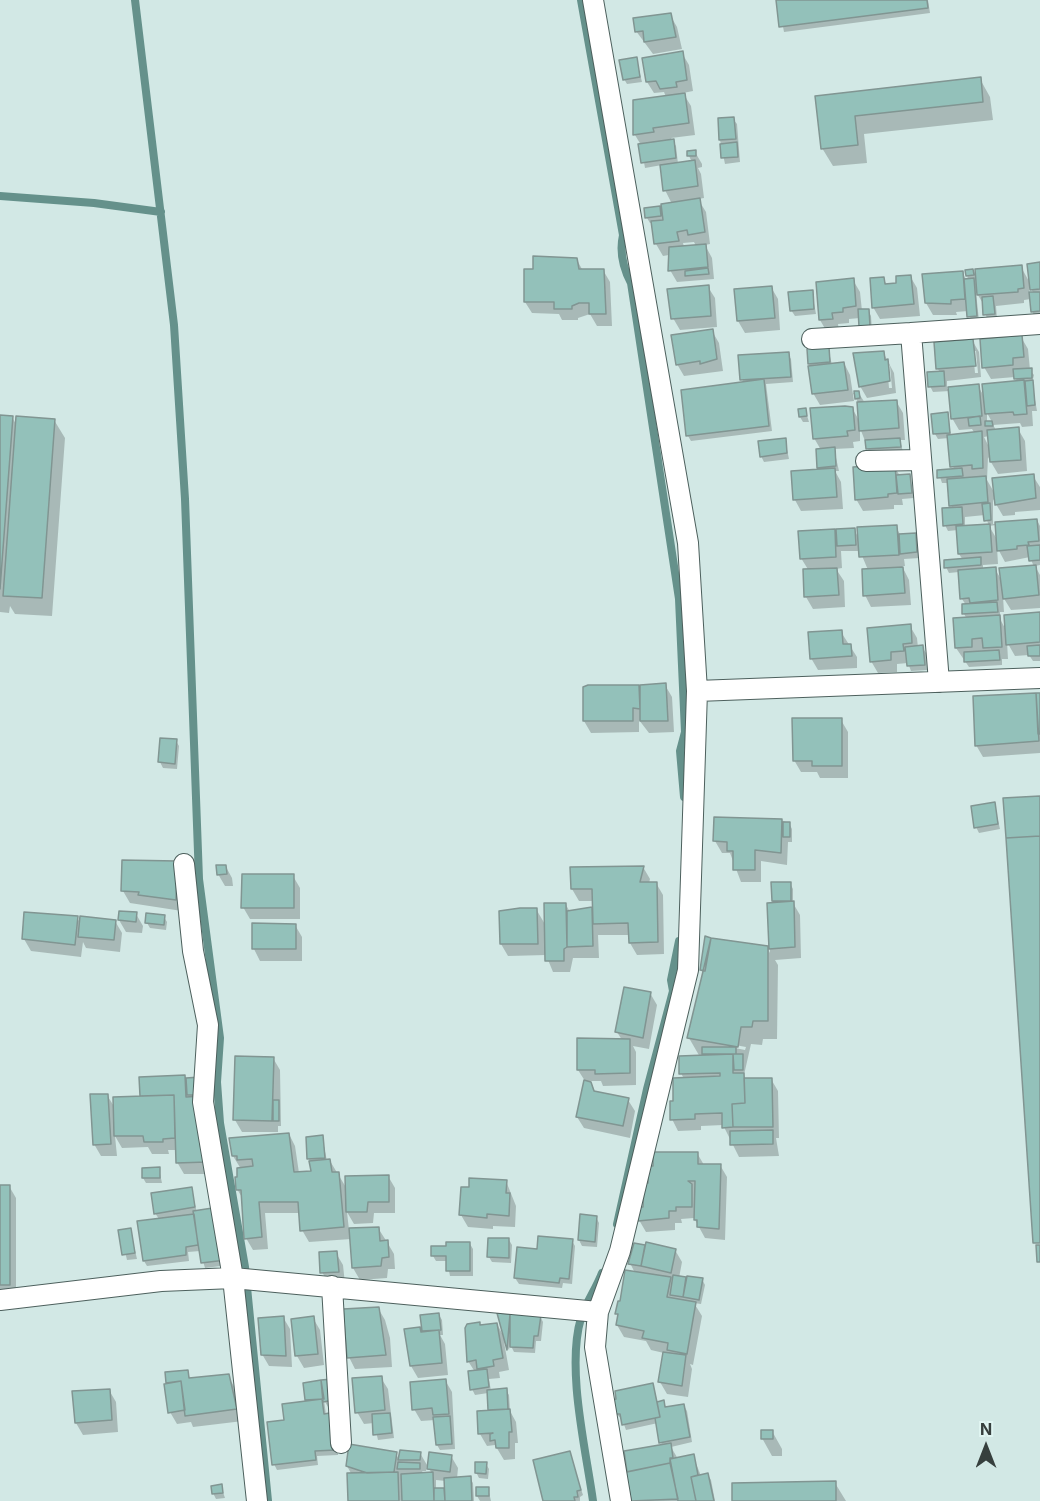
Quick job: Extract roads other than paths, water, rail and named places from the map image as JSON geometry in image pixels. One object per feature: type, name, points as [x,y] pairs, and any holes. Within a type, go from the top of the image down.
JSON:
[{"type":"street","points":[[593,0],[688,543],[697,691],[688,970],[620,1251],[588,1310],[621,1501]]},
{"type":"street","points":[[812,339],[1040,324]]},
{"type":"street","points":[[911,333],[939,682]]},
{"type":"street","points":[[866,461],[921,460]]},
{"type":"street","points":[[697,691],[1040,678]]},
{"type":"street","points":[[184,864],[193,951],[208,1025],[203,1102],[241,1279],[257,1501]]},
{"type":"street","points":[[0,1300],[160,1281],[241,1279],[588,1310]]},
{"type":"street","points":[[332,1286],[341,1443]]},
{"type":"waterway","points":[[135,0],[174,325],[185,499],[199,879],[220,1038],[217,1082],[220,1123],[245,1267],[268,1501]]},
{"type":"waterway","points":[[581,0],[623,235],[622,260],[631,283],[679,599],[685,732],[680,751],[684,797]]},
{"type":"waterway","points":[[0,196],[94,203],[161,212]]},
{"type":"waterway","points":[[617,1224],[647,1089],[673,991],[671,980],[679,941]]},
{"type":"waterway","points":[[593,1501],[579,1409],[576,1361],[581,1318],[602,1273]]}]
